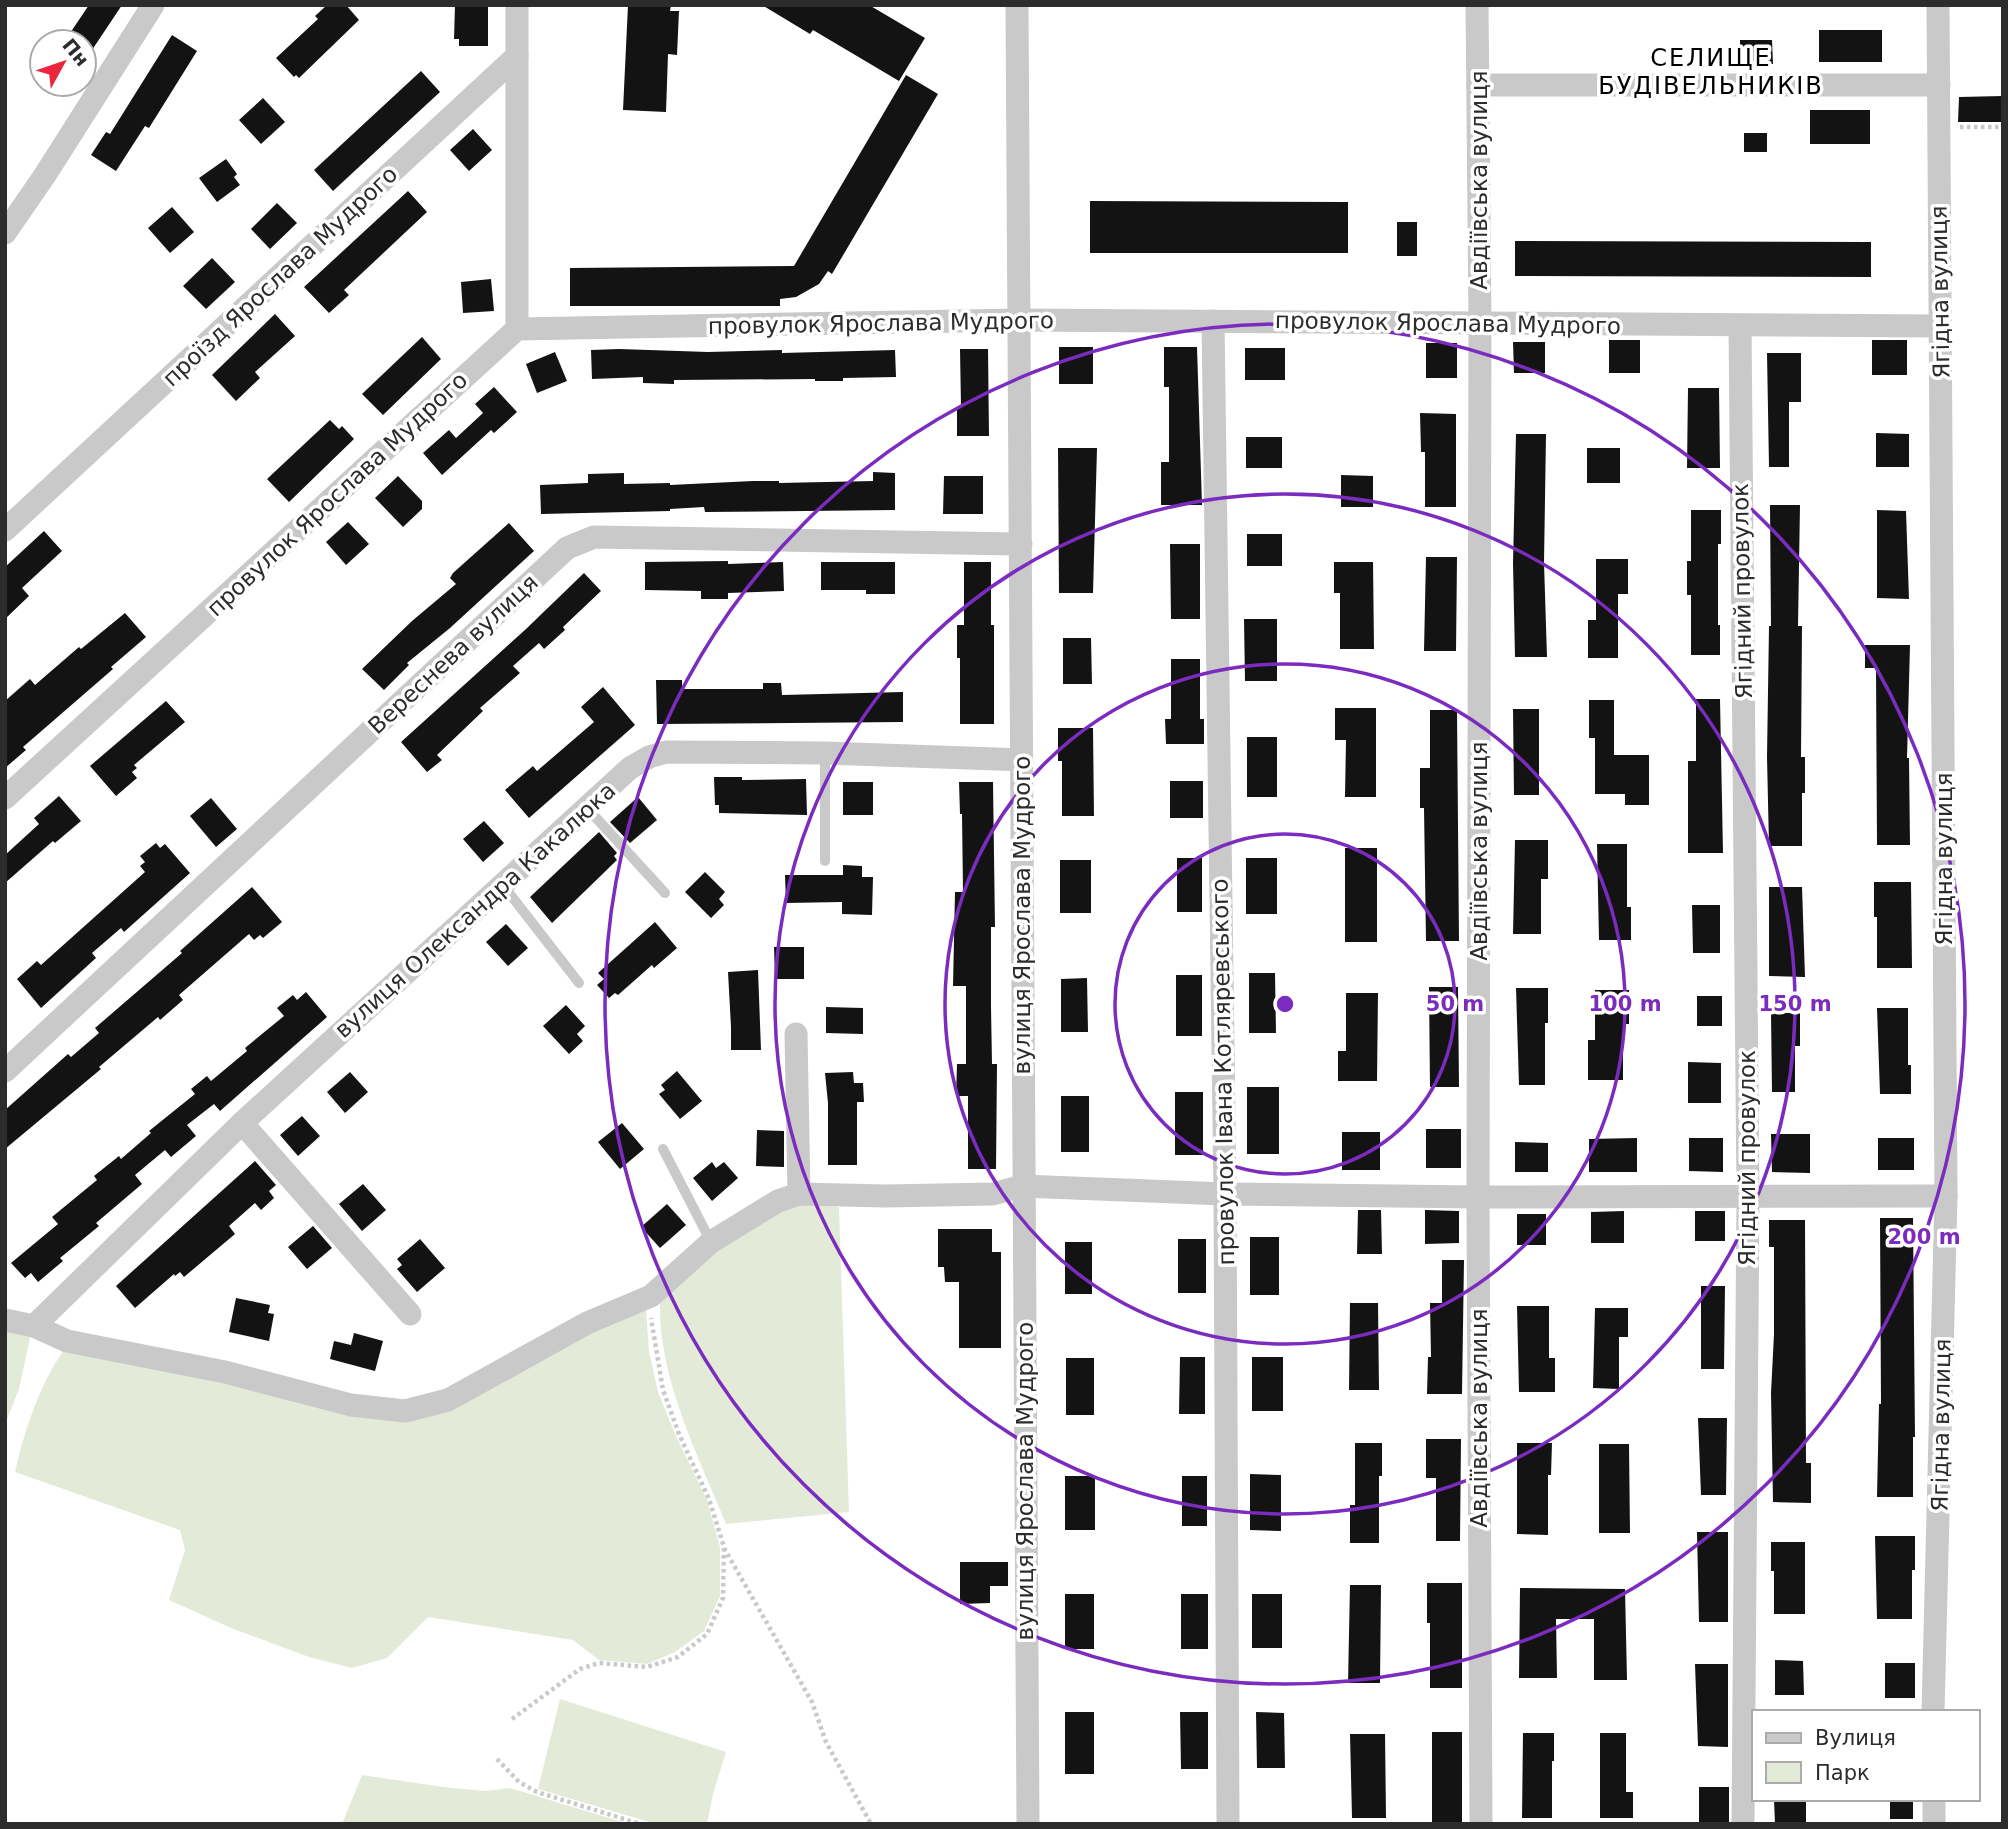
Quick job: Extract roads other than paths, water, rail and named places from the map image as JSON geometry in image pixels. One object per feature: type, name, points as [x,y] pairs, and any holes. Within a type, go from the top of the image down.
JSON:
[{"type":"street","points":[[5,233],[46,175],[153,5]]},
{"type":"street","points":[[517,5],[517,329]]},
{"type":"street","name":"вулиця Ярослава Мудрого","points":[[1017,5],[1022,1186],[1028,1824]]},
{"type":"street","name":"Авдіївська вулиця","points":[[1477,5],[1480,323],[1478,1197],[1481,1824]]},
{"type":"street","name":"Ягідна вулиця","points":[[1933,1710],[1946,1196],[1938,5]]},
{"type":"street","name":"проїзд Ярослава Мудрого","points":[[5,530],[517,57]]},
{"type":"street","points":[[1478,85],[1939,85]]},
{"type":"street","name":"провулок Ярослава Мудрого","points":[[5,798],[517,329],[1020,320],[1940,327]]},
{"type":"street","name":"провулок Івана Котляревського","points":[[1213,320],[1225,1194],[1228,1824]]},
{"type":"street","name":"Ягідний провулок","points":[[1740,325],[1748,1196],[1743,1824]]},
{"type":"street","name":"Вереснева вулиця","points":[[5,1071],[567,548],[594,537],[1021,544]]},
{"type":"street","name":"вулиця Олександра Какалюка","points":[[34,1326],[242,1123],[630,768],[649,757],[666,752],[825,753],[1022,760]]},
{"type":"street","points":[[796,1034],[799,1194]]},
{"type":"street","points":[[242,1123],[410,1314]]},
{"type":"street","points":[[5,1320],[34,1326],[68,1341],[225,1372],[351,1405],[405,1411],[448,1400],[587,1323],[651,1296],[711,1242],[778,1201],[799,1194],[993,1194],[1022,1186],[1225,1194],[1478,1197],[1946,1196]]},
{"type":"street","points":[[1934,1801],[1934,1824]]},
{"type":"lane","points":[[825,753],[825,861]]},
{"type":"lane","points":[[587,808],[665,894]]},
{"type":"lane","points":[[502,884],[579,983]]},
{"type":"lane","points":[[663,1149],[711,1242]]},
{"type":"district","name":"СЕЛИЩЕ БУДІВЕЛЬНИКІВ","points":[[1711,72]]}]
